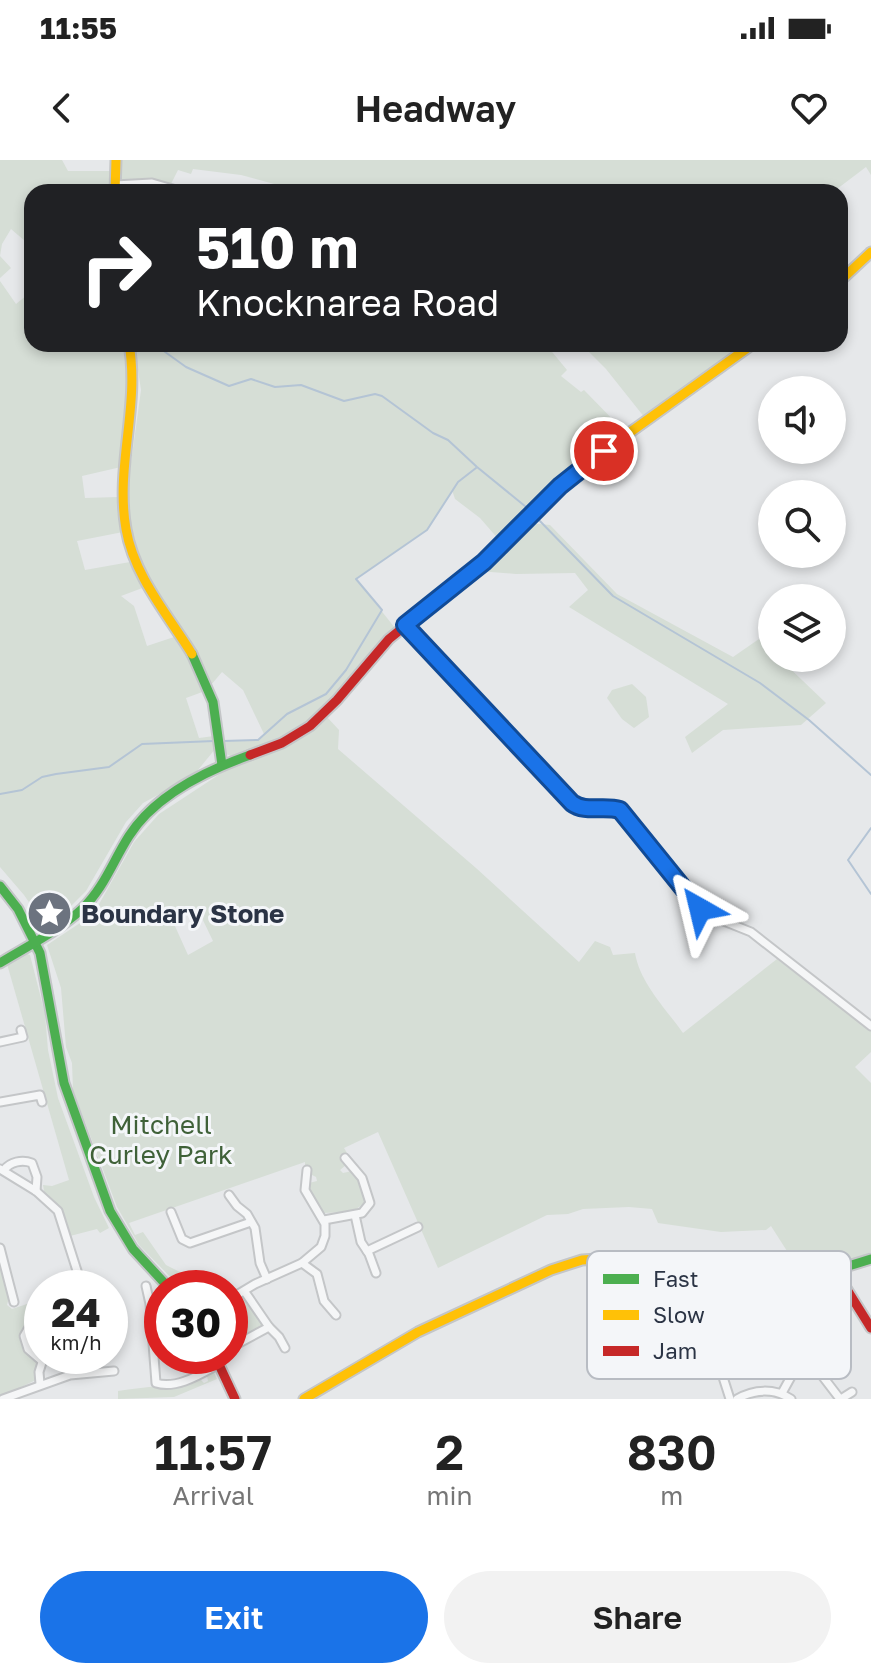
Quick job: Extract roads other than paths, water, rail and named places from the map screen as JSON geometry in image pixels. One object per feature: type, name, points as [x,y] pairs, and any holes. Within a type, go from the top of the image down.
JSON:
[{"type":"street","points":[[115,184],[116,160]]},
{"type":"street","points":[[848,274],[871,252]]},
{"type":"street","points":[[130,352],[134,380],[123,479],[125,525],[140,572],[207,684],[222,765]]},
{"type":"street","points":[[0,963],[68,921],[92,898],[130,834],[151,809],[222,765],[282,743],[310,726],[337,700],[380,647],[484,562],[582,468],[742,352]]},
{"type":"street","points":[[405,625],[577,808],[620,810],[706,914],[751,932],[871,1026]]},
{"type":"street","points":[[0,886],[21,913],[45,961],[66,1096],[115,1223],[153,1270]]},
{"type":"street","points":[[0,1042],[23,1037],[21,1030]]},
{"type":"street","points":[[0,1102],[40,1095],[42,1102]]},
{"type":"street","points":[[324,1220],[362,1213],[370,1203],[367,1188],[345,1158]]},
{"type":"street","points":[[36,1191],[37,1177],[32,1163],[15,1163],[2,1170],[36,1191],[58,1211],[77,1270]]},
{"type":"street","points":[[342,1171],[352,1165]]},
{"type":"street","points":[[248,1290],[302,1263],[321,1247],[325,1236],[324,1220],[308,1200],[305,1190],[308,1176]]},
{"type":"street","points":[[229,1195],[251,1222],[257,1235],[260,1263],[267,1279]]},
{"type":"street","points":[[171,1212],[182,1239],[190,1243],[251,1222]]},
{"type":"street","points":[[355,1215],[361,1242],[376,1273]]},
{"type":"street","points":[[164,1225],[175,1221]]},
{"type":"street","points":[[367,1251],[411,1234],[418,1227]]},
{"type":"street","points":[[0,1248],[14,1302]]},
{"type":"street","points":[[851,1266],[871,1259]]},
{"type":"street","points":[[304,1399],[418,1332],[551,1270],[587,1260]]},
{"type":"street","points":[[302,1263],[317,1274],[324,1301],[336,1315]]},
{"type":"street","points":[[248,1296],[285,1348]]},
{"type":"street","points":[[851,1296],[871,1328]]},
{"type":"street","points":[[248,1338],[269,1327]]},
{"type":"street","points":[[40,1384],[41,1374]]},
{"type":"street","points":[[3,1399],[40,1384],[81,1374]]},
{"type":"street","points":[[156,1374],[156,1383],[167,1385],[202,1378],[206,1374]]},
{"type":"street","points":[[223,1374],[235,1399]]},
{"type":"street","points":[[724,1379],[730,1399]]},
{"type":"street","points":[[782,1393],[790,1379]]},
{"type":"street","points":[[825,1379],[840,1399],[852,1392]]},
{"type":"street","points":[[737,1399],[753,1390],[782,1393],[791,1399]]},
{"type":"waterway","points":[[165,352],[186,367],[229,386],[251,379],[275,387],[301,385],[344,401],[375,394],[382,396],[433,433],[448,440],[531,511]]},
{"type":"waterway","points":[[223,741],[258,740],[287,714],[326,694],[346,670],[382,610],[356,579],[427,530],[458,482],[476,468]]},
{"type":"waterway","points":[[535,516],[613,596],[760,683],[809,720],[871,775]]},
{"type":"waterway","points":[[0,794],[22,790],[42,777],[109,767],[142,744],[214,741]]},
{"type":"waterway","points":[[871,828],[848,860],[871,894]]},
{"type":"place","name":"Boundary Stone","points":[[50,914]]},
{"type":"park label","name":"Mitchell Curley Park","points":[[161,1140]]}]
